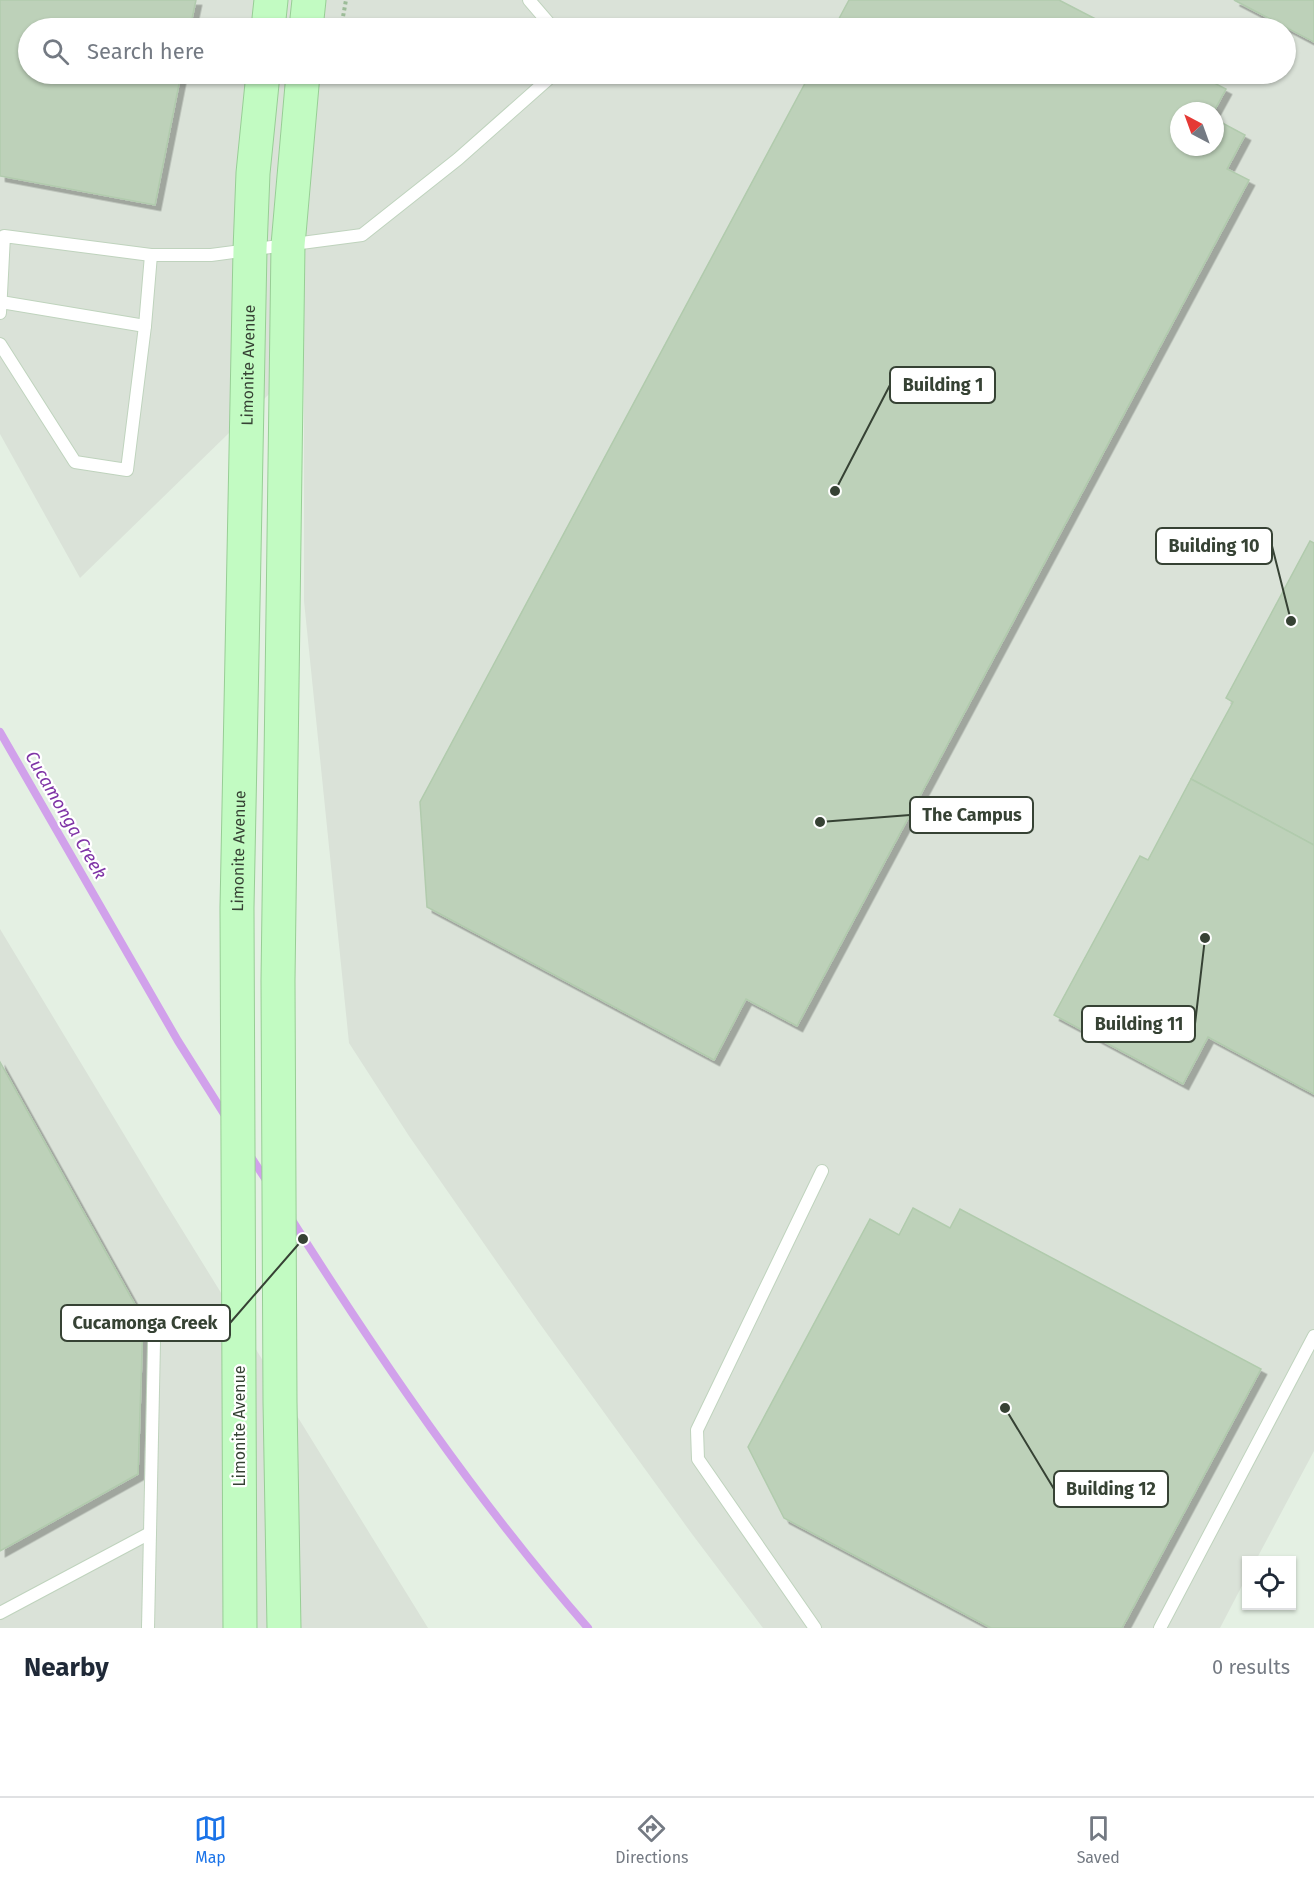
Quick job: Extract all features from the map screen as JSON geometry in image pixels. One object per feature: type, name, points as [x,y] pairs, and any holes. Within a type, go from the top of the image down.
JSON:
[{"type":"main road","points":[[269,18],[271,0]]},
{"type":"main road","points":[[307,18],[309,0]]},
{"type":"main road","name":"Limonite Avenue","points":[[240,1628],[237,908],[250,250],[253,173],[262,84]]},
{"type":"main road","points":[[284,1628],[280,1402],[278,980],[288,245],[302,84]]},
{"type":"lane","points":[[529,0],[545,18]]},
{"type":"lane","points":[[0,313],[2,236],[151,255],[211,255],[362,235],[458,159],[543,84]]},
{"type":"lane","points":[[0,344],[75,462],[127,470],[145,326],[151,255]]},
{"type":"lane","points":[[1,302],[145,326]]},
{"type":"lane","points":[[815,1628],[698,1459],[697,1430],[822,1171]]},
{"type":"lane","points":[[1160,1628],[1314,1336]]},
{"type":"lane","points":[[148,1628],[154,1342]]},
{"type":"lane","points":[[0,1613],[150,1533]]},
{"type":"path","points":[[343,18],[346,0]]},
{"type":"shaded area","points":[[0,0],[1314,0],[1314,1451],[1258,1556],[1242,1556],[1242,1586],[1220,1628],[763,1628],[540,1324],[409,1136],[349,1043],[304,601],[304,360],[80,578],[0,434]]},
{"type":"shaded area","points":[[0,929],[160,1194],[428,1628],[0,1628]]},
{"type":"building","points":[[0,0],[196,0],[192,18],[18,18],[18,84],[179,84],[155,205],[0,176]]},
{"type":"building","points":[[849,0],[1059,0],[1094,18],[839,18]]},
{"type":"building","points":[[1234,0],[1314,0],[1314,42],[1296,33],[1296,18],[1268,18]]},
{"type":"building","points":[[805,84],[1216,84],[1226,89],[1219,102],[1170,102],[1170,156],[1224,156],[1224,124],[1245,135],[1227,169],[1249,180],[797,1026],[746,999],[714,1060],[427,907],[420,802]]},
{"type":"building","points":[[1310,541],[1314,543],[1314,845],[1191,779],[1233,702],[1226,698]]},
{"type":"building","points":[[1191,779],[1314,845],[1314,1094],[1208,1037],[1183,1084],[1054,1015],[1140,856],[1148,860]]},
{"type":"building","points":[[0,1062],[143,1319],[138,1474],[0,1551]]},
{"type":"building","points":[[913,1208],[950,1228],[960,1209],[1261,1369],[1122,1628],[991,1628],[784,1518],[748,1447],[870,1219],[899,1235]]},
{"type":"waterway","name":"Cucamonga Creek","points":[[0,732],[178,1041],[226,1117]]},
{"type":"waterway","name":"Cucamonga Creek","points":[[249,1154],[268,1183]]},
{"type":"waterway","name":"Cucamonga Creek","points":[[290,1217],[431,1428],[507,1530],[588,1628]]},
{"type":"place","name":"Building 1","points":[[835,491]]},
{"type":"place","name":"Building 10","points":[[1291,621]]},
{"type":"place","name":"The Campus","points":[[820,822]]},
{"type":"place","name":"Building 11","points":[[1205,938]]},
{"type":"place","name":"Cucamonga Creek","points":[[303,1239]]},
{"type":"place","name":"Building 12","points":[[1005,1408]]}]
